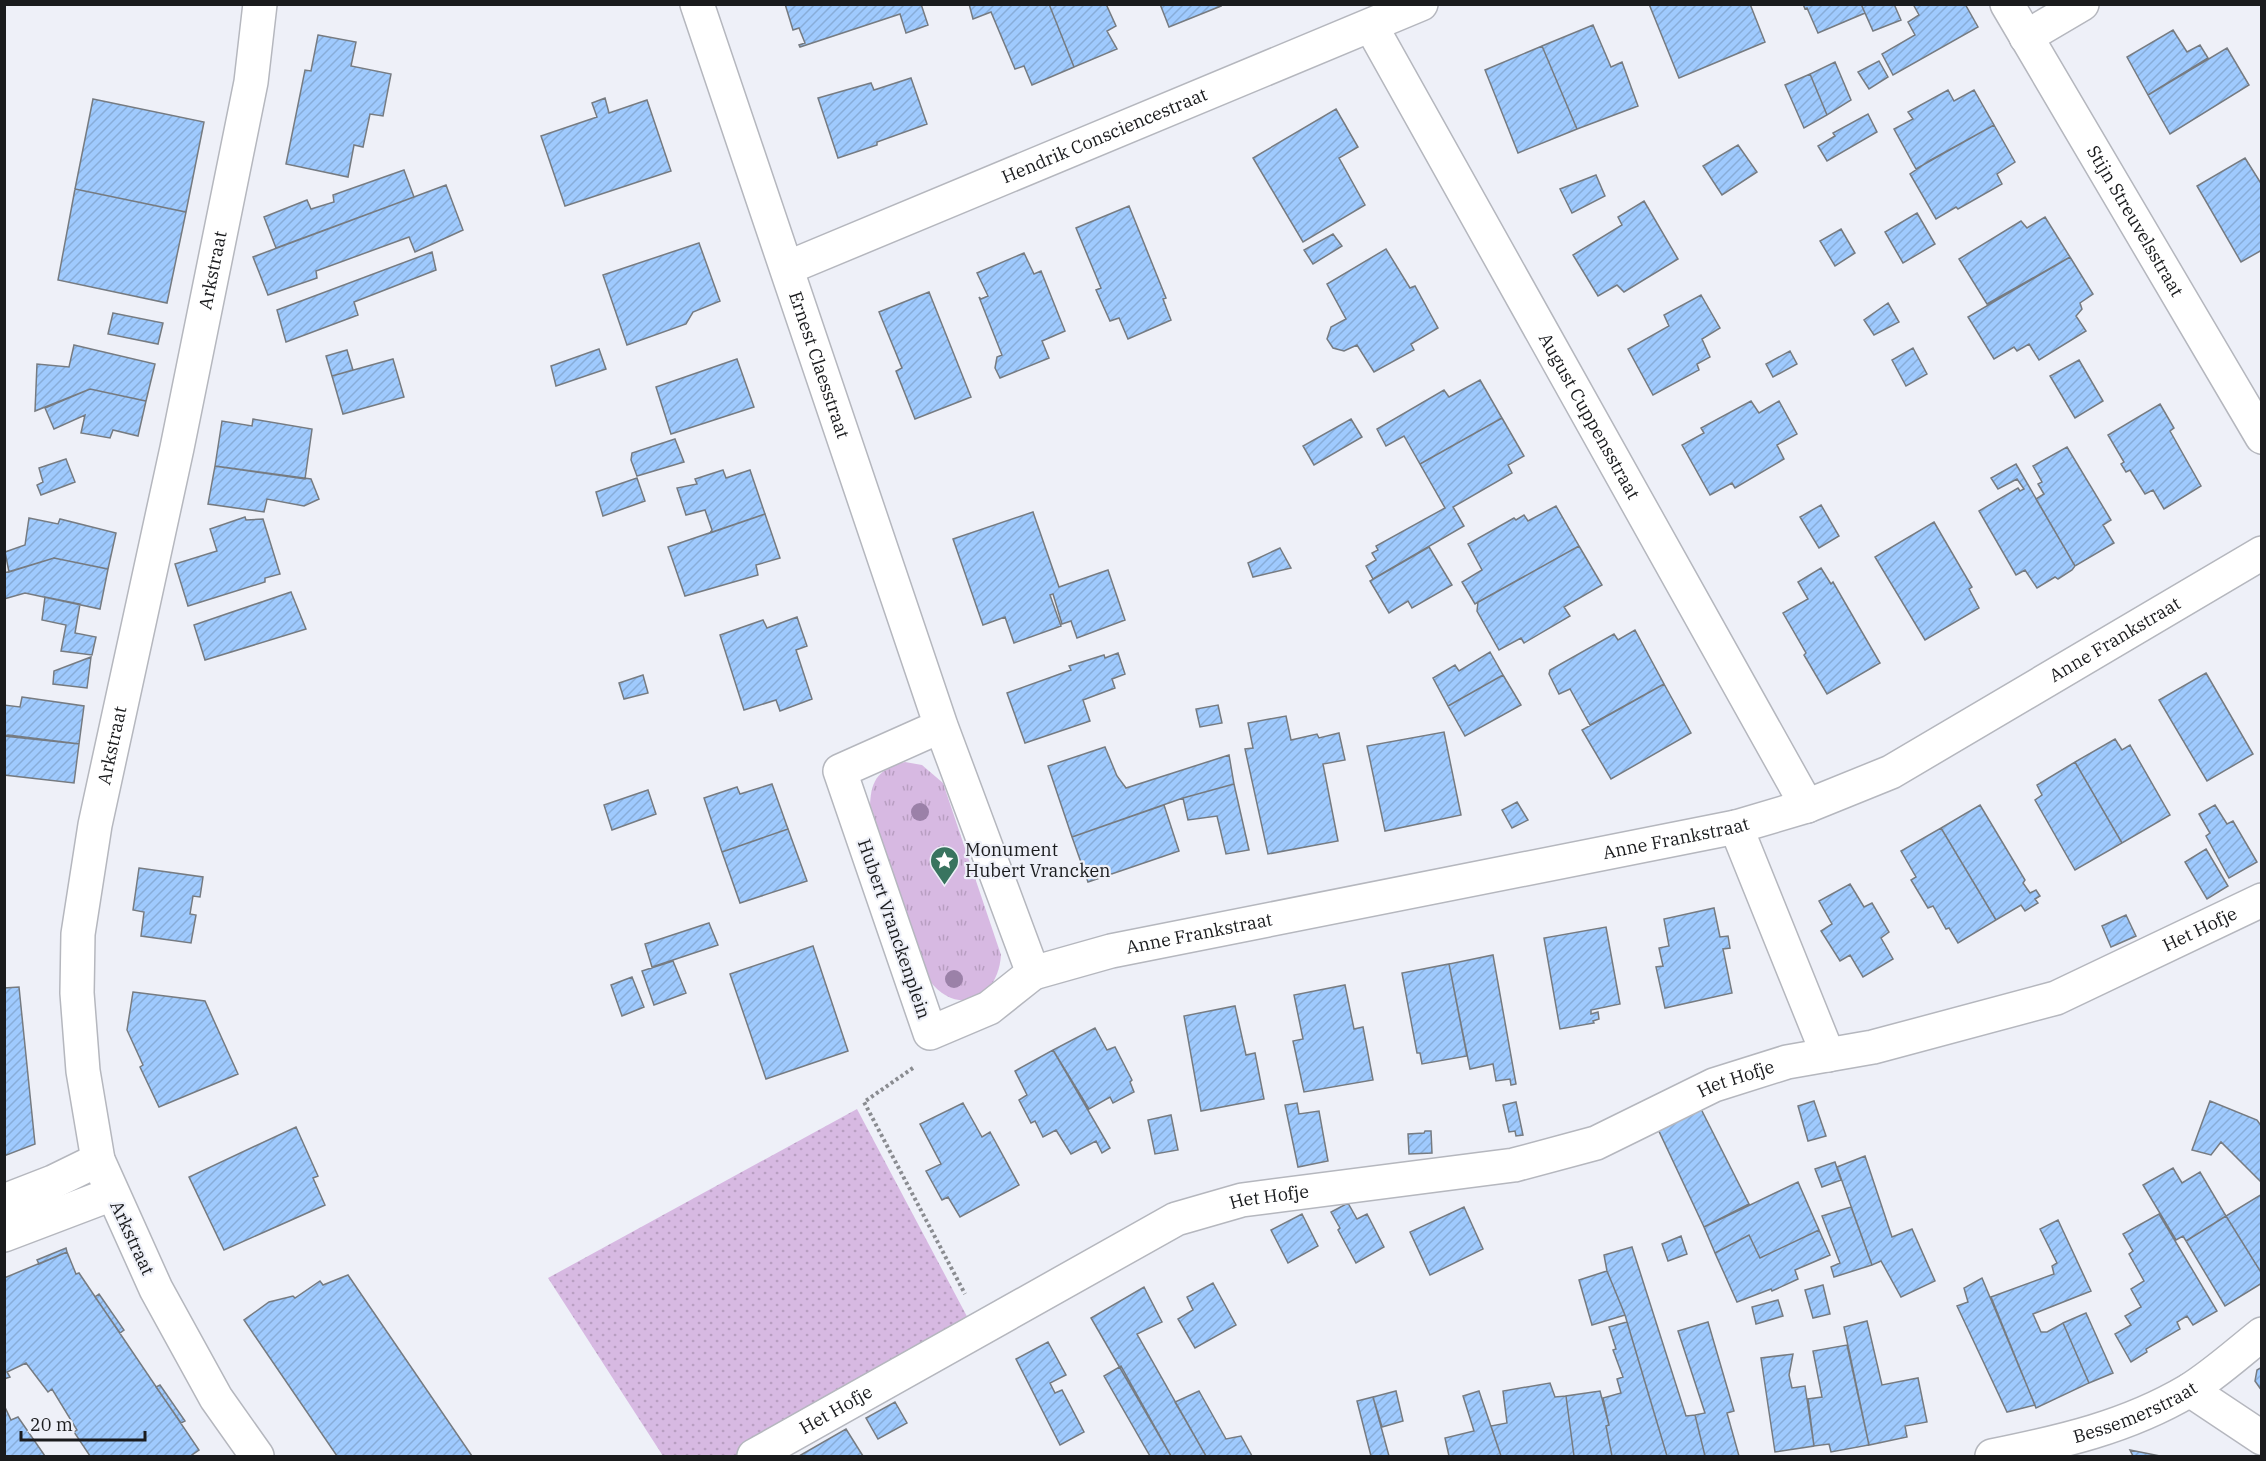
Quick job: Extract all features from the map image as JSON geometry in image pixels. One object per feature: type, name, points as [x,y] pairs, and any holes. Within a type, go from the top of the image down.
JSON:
[{"type":"street","name":"Arkstraat","points":[[257,1456],[216,1398],[156,1289],[98,1160],[82,1071],[77,993],[78,934],[95,825],[177,448],[251,82],[260,4]]},
{"type":"street","name":"Ernest Claesstraat","points":[[697,4],[941,726]]},
{"type":"street","name":"Hendrik Consciencestraat","points":[[787,268],[1421,4]]},
{"type":"street","name":"Stijn Streuvelsstraat","points":[[2007,4],[2262,437]]},
{"type":"street","points":[[2026,37],[2082,4]]},
{"type":"street","name":"August Cuppensstraat","points":[[1371,26],[1807,806]]},
{"type":"street","name":"Anne Frankstraat","points":[[1034,973],[1123,949],[1736,827],[1807,806],[1891,772],[2262,553]]},
{"type":"street","points":[[941,726],[1034,973]]},
{"type":"street","name":"Hubert Vranckenplein","points":[[941,726],[840,771],[930,1033],[989,1008],[1034,973]]},
{"type":"street","points":[[1736,827],[1828,1055]]},
{"type":"street","name":"Het Hofje","points":[[754,1456],[1176,1220],[1242,1200],[1514,1165],[1596,1143],[1714,1085],[1787,1062],[1873,1047],[2056,998],[2262,900]]},
{"type":"street","points":[[4,1201],[53,1182],[98,1160]]},
{"type":"street","points":[[4,1235],[112,1194]]},
{"type":"street","name":"Bessemerstraat","points":[[1992,1456],[2084,1436],[2141,1416],[2190,1390],[2262,1334]]},
{"type":"street","points":[[2190,1390],[2262,1438]]},
{"type":"path","points":[[930,1033],[940,1050],[864,1102],[982,1328]]},
{"type":"green space","points":[[905,762],[922,765],[943,783],[1001,955],[993,983],[975,998],[964,1000],[952,998],[940,992],[929,980],[870,805],[872,788],[878,776],[889,768]]},
{"type":"green space","points":[[857,1109],[971,1324],[738,1456],[663,1456],[548,1278]]},
{"type":"building","points":[[785,4],[921,4],[928,25],[906,33],[900,14],[800,47],[799,45],[805,43],[799,28],[793,30]]},
{"type":"building","points":[[969,4],[1049,4],[1074,67],[1032,85],[1024,66],[1015,69],[991,12],[973,19]]},
{"type":"building","points":[[1049,4],[1106,4],[1116,26],[1107,31],[1117,49],[1074,67]]},
{"type":"building","points":[[1160,4],[1220,4],[1221,6],[1169,27]]},
{"type":"building","points":[[1649,4],[1750,4],[1765,42],[1679,78]]},
{"type":"building","points":[[1803,4],[1861,4],[1865,13],[1818,33]]},
{"type":"building","points":[[1861,4],[1894,4],[1901,20],[1873,31]]},
{"type":"building","points":[[1913,4],[1965,4],[1978,27],[1893,75],[1882,54],[1915,35],[1908,22],[1919,15]]},
{"type":"building","points":[[1593,25],[1611,67],[1622,62],[1638,106],[1577,129],[1542,46]]},
{"type":"building","points":[[2173,30],[2187,52],[2200,45],[2208,58],[2148,95],[2127,57]]},
{"type":"building","points":[[318,35],[356,42],[351,66],[391,74],[383,116],[370,114],[363,147],[354,145],[348,177],[286,164],[305,70],[311,71]]},
{"type":"building","points":[[1542,46],[1577,129],[1518,153],[1485,70]]},
{"type":"building","points":[[2227,48],[2249,85],[2170,134],[2148,95]]},
{"type":"building","points":[[1879,61],[1888,77],[1869,89],[1858,72]]},
{"type":"building","points":[[1835,62],[1851,100],[1827,115],[1810,74]]},
{"type":"building","points":[[1810,74],[1827,115],[1804,128],[1785,85]]},
{"type":"building","points":[[911,78],[927,124],[838,158],[818,98],[871,83],[874,90]]},
{"type":"building","points":[[1948,90],[1954,101],[1974,90],[1994,125],[1916,169],[1894,129],[1913,119],[1908,112]]},
{"type":"building","points":[[605,98],[609,113],[647,100],[671,171],[565,206],[541,136],[597,117],[592,103]]},
{"type":"building","points":[[93,99],[204,122],[186,212],[75,189]]},
{"type":"building","points":[[1336,109],[1358,147],[1339,158],[1365,205],[1303,242],[1253,158]]},
{"type":"building","points":[[1868,114],[1877,132],[1827,161],[1818,146],[1835,136],[1833,133]]},
{"type":"building","points":[[1994,125],[2015,162],[1997,174],[2002,184],[1936,219],[1910,174]]},
{"type":"building","points":[[1738,145],[1757,172],[1722,195],[1703,166]]},
{"type":"building","points":[[2245,158],[2262,185],[2262,250],[2241,262],[2197,186]]},
{"type":"building","points":[[404,170],[414,197],[276,248],[264,217],[307,200],[311,209],[334,202],[333,195]]},
{"type":"building","points":[[1596,175],[1605,196],[1572,213],[1560,189]]},
{"type":"building","points":[[446,185],[463,230],[415,252],[409,237],[316,271],[317,278],[268,295],[253,257]]},
{"type":"building","points":[[75,189],[186,212],[167,303],[58,280]]},
{"type":"building","points":[[1644,201],[1678,259],[1624,292],[1617,285],[1598,296],[1573,255],[1622,225],[1618,217]]},
{"type":"building","points":[[1129,206],[1166,298],[1163,299],[1171,320],[1128,339],[1119,318],[1110,321],[1096,290],[1101,288],[1076,228]]},
{"type":"building","points":[[1917,213],[1935,244],[1903,263],[1885,232]]},
{"type":"building","points":[[2045,217],[2070,257],[1987,304],[1959,259],[2021,221],[2027,228]]},
{"type":"building","points":[[1841,229],[1855,253],[1835,266],[1820,241]]},
{"type":"building","points":[[1333,234],[1342,246],[1313,264],[1304,250]]},
{"type":"building","points":[[699,243],[720,301],[693,312],[686,324],[627,345],[603,275]]},
{"type":"building","points":[[1386,249],[1410,288],[1415,286],[1438,328],[1411,344],[1414,350],[1374,372],[1357,345],[1344,351],[1333,348],[1327,339],[1331,327],[1346,319],[1327,284]]},
{"type":"building","points":[[432,252],[436,270],[354,302],[358,315],[286,342],[277,310]]},
{"type":"building","points":[[1024,253],[1034,274],[1041,271],[1065,331],[1042,341],[1049,358],[1000,378],[995,368],[997,357],[1002,355],[979,297],[981,299],[988,296],[977,273]]},
{"type":"building","points":[[2070,257],[2093,294],[2080,303],[2082,309],[2076,316],[2086,331],[2039,360],[2029,344],[2017,351],[2014,347],[1994,359],[1968,317]]},
{"type":"building","points":[[929,292],[971,397],[915,419],[896,371],[902,368],[879,312]]},
{"type":"building","points":[[1701,295],[1720,328],[1702,339],[1710,357],[1697,364],[1699,370],[1653,395],[1628,349],[1669,326],[1664,315]]},
{"type":"building","points":[[1888,303],[1899,322],[1874,335],[1864,320]]},
{"type":"building","points":[[113,313],[163,323],[158,344],[108,334]]},
{"type":"building","points":[[74,345],[155,364],[146,401],[90,389],[35,411],[37,364],[69,367]]},
{"type":"building","points":[[1913,348],[1927,374],[1906,386],[1892,360]]},
{"type":"building","points":[[599,349],[606,369],[556,386],[551,366]]},
{"type":"building","points":[[347,350],[353,370],[332,376],[326,356]]},
{"type":"building","points":[[1790,351],[1797,364],[1773,377],[1766,364]]},
{"type":"building","points":[[393,359],[404,397],[343,414],[332,376]]},
{"type":"building","points":[[737,359],[754,407],[671,434],[656,387]]},
{"type":"building","points":[[2079,360],[2103,401],[2075,418],[2050,376]]},
{"type":"building","points":[[1480,380],[1502,418],[1420,464],[1404,436],[1386,446],[1377,429],[1444,390],[1449,397]]},
{"type":"building","points":[[90,389],[146,401],[138,436],[113,430],[110,438],[81,433],[85,415],[54,429],[45,408]]},
{"type":"building","points":[[1751,401],[1759,413],[1779,401],[1797,434],[1777,445],[1784,459],[1735,488],[1732,483],[1710,495],[1682,445],[1704,433],[1701,428]]},
{"type":"building","points":[[2160,404],[2174,428],[2170,431],[2201,486],[2164,509],[2153,490],[2145,494],[2130,470],[2126,472],[2121,464],[2124,462],[2108,435]]},
{"type":"building","points":[[1502,418],[1524,456],[1508,465],[1512,473],[1453,507],[1464,526],[1373,579],[1366,566],[1376,560],[1372,553],[1378,550],[1376,546],[1445,508],[1420,464]]},
{"type":"building","points":[[253,419],[312,429],[305,479],[215,466],[222,421],[252,426]]},
{"type":"building","points":[[1351,419],[1362,437],[1314,465],[1303,446]]},
{"type":"building","points":[[675,439],[684,462],[637,476],[631,460],[632,453]]},
{"type":"building","points":[[2067,447],[2111,520],[2103,525],[2114,543],[2075,566],[2036,499],[2044,494],[2038,484],[2042,482],[2033,466]]},
{"type":"building","points":[[66,459],[75,482],[41,495],[37,485],[43,482],[39,468]]},
{"type":"building","points":[[2016,464],[2075,566],[2058,579],[2055,577],[2037,588],[2025,570],[2016,575],[1979,511],[2018,488],[2020,491],[2024,489],[2017,479],[1998,489],[1991,478]]},
{"type":"building","points":[[215,466],[311,479],[319,499],[304,506],[267,499],[264,512],[208,504]]},
{"type":"building","points":[[723,470],[726,478],[750,470],[765,514],[710,533],[712,530],[705,510],[686,515],[677,488],[697,484],[695,479]]},
{"type":"building","points":[[637,478],[645,501],[603,516],[596,492]]},
{"type":"building","points":[[1821,505],[1839,536],[1819,548],[1800,517]]},
{"type":"building","points":[[1556,506],[1579,546],[1475,604],[1462,582],[1482,570],[1468,544],[1514,518],[1516,520],[1524,515],[1528,521]]},
{"type":"building","points":[[1033,512],[1059,587],[1108,570],[1125,620],[1077,638],[1071,621],[1062,624],[1053,594],[1050,595],[1061,626],[1014,643],[1005,617],[983,625],[953,539]]},
{"type":"building","points":[[765,514],[780,558],[756,565],[758,575],[685,596],[668,547]]},
{"type":"building","points":[[245,517],[246,520],[263,519],[280,574],[265,578],[265,582],[188,606],[175,564],[217,551],[210,529]]},
{"type":"building","points":[[29,518],[58,524],[60,519],[116,533],[108,569],[54,558],[9,572],[5,552],[25,545]]},
{"type":"building","points":[[1934,522],[1972,587],[1969,589],[1979,608],[1925,640],[1875,557]]},
{"type":"building","points":[[1579,546],[1602,585],[1564,607],[1570,616],[1524,643],[1521,638],[1499,650],[1477,611],[1478,602]]},
{"type":"building","points":[[1429,547],[1452,585],[1412,608],[1408,601],[1389,613],[1370,581]]},
{"type":"building","points":[[1280,548],[1291,568],[1253,577],[1248,563]]},
{"type":"building","points":[[54,558],[108,569],[100,609],[25,593],[4,599],[4,573]]},
{"type":"building","points":[[1821,568],[1831,584],[1833,582],[1880,663],[1827,694],[1783,613],[1808,599],[1798,582]]},
{"type":"building","points":[[291,592],[306,629],[205,660],[194,625]]},
{"type":"building","points":[[45,597],[80,604],[75,633],[96,637],[92,655],[61,651],[66,625],[42,620]]},
{"type":"building","points":[[797,617],[807,646],[796,650],[812,699],[780,711],[776,700],[744,710],[720,635],[763,620],[767,628]]},
{"type":"building","points":[[1635,630],[1664,684],[1590,725],[1570,689],[1559,694],[1549,674],[1550,670],[1614,634],[1618,640]]},
{"type":"building","points":[[1490,652],[1503,675],[1448,706],[1433,678],[1455,665],[1459,671]]},
{"type":"building","points":[[1118,653],[1125,674],[1112,679],[1115,688],[1083,700],[1090,721],[1025,743],[1007,693],[1071,670],[1069,666]]},
{"type":"building","points":[[91,657],[87,688],[53,684],[54,671]]},
{"type":"building","points":[[2206,673],[2253,754],[2207,781],[2159,700]]},
{"type":"building","points":[[643,675],[648,693],[624,699],[619,683]]},
{"type":"building","points":[[1503,675],[1521,705],[1465,736],[1448,706]]},
{"type":"building","points":[[1664,684],[1691,733],[1611,779],[1582,730]]},
{"type":"building","points":[[22,697],[84,706],[79,744],[4,736],[4,705],[20,707]]},
{"type":"building","points":[[1218,705],[1222,723],[1200,727],[1196,709]]},
{"type":"building","points":[[1286,716],[1291,740],[1317,734],[1319,738],[1339,733],[1345,760],[1323,764],[1338,841],[1268,854],[1245,749],[1253,748],[1248,723]]},
{"type":"building","points":[[1444,732],[1461,815],[1385,831],[1367,746]]},
{"type":"building","points":[[4,736],[79,744],[74,783],[4,775]]},
{"type":"building","points":[[2115,739],[2122,750],[2130,745],[2170,815],[2122,843],[2075,762]]},
{"type":"building","points":[[1105,747],[1117,776],[1126,788],[1229,755],[1234,784],[1183,798],[1072,837],[1048,766]]},
{"type":"building","points":[[2075,762],[2122,843],[2075,870],[2035,800],[2042,795],[2037,785]]},
{"type":"building","points":[[772,784],[788,829],[722,852],[704,798],[737,787],[740,794]]},
{"type":"building","points":[[1234,784],[1249,850],[1226,854],[1217,816],[1188,820],[1183,798]]},
{"type":"building","points":[[648,790],[656,814],[612,830],[604,805]]},
{"type":"building","points":[[1517,802],[1528,820],[1512,828],[1502,810]]},
{"type":"building","points":[[1164,805],[1179,851],[1088,882],[1072,837]]},
{"type":"building","points":[[1980,805],[2025,880],[2023,883],[2030,893],[2036,890],[2040,896],[2035,899],[2038,903],[2025,911],[2021,905],[1996,920],[1941,828]]},
{"type":"building","points":[[2215,805],[2227,824],[2233,821],[2257,862],[2229,878],[2206,836],[2210,833],[2199,814]]},
{"type":"building","points":[[1941,828],[1996,920],[1958,943],[1949,928],[1946,929],[1933,906],[1928,908],[1911,880],[1916,877],[1901,851]]},
{"type":"building","points":[[788,829],[807,881],[740,903],[722,852]]},
{"type":"building","points":[[2206,849],[2228,886],[2207,899],[2185,862]]},
{"type":"building","points":[[139,868],[203,877],[200,897],[193,896],[190,914],[196,915],[191,943],[141,936],[144,912],[133,910]]},
{"type":"building","points":[[1850,884],[1864,907],[1872,903],[1889,932],[1881,938],[1893,959],[1863,977],[1850,955],[1840,961],[1821,931],[1832,924],[1819,901]]},
{"type":"building","points":[[1714,908],[1720,937],[1728,936],[1730,948],[1723,949],[1732,993],[1665,1008],[1656,967],[1663,966],[1659,948],[1669,946],[1664,919]]},
{"type":"building","points":[[2126,915],[2136,936],[2111,947],[2102,926]]},
{"type":"building","points":[[709,923],[718,945],[652,967],[645,944]]},
{"type":"building","points":[[1606,927],[1620,1004],[1591,1010],[1591,1014],[1598,1012],[1599,1019],[1593,1021],[1594,1023],[1560,1029],[1544,938]]},
{"type":"building","points":[[813,946],[848,1051],[766,1079],[730,974]]},
{"type":"building","points":[[1493,955],[1516,1084],[1511,1085],[1510,1079],[1496,1081],[1493,1064],[1470,1069],[1449,964]]},
{"type":"building","points":[[673,961],[686,993],[654,1005],[642,971]]},
{"type":"building","points":[[1449,964],[1467,1056],[1422,1064],[1420,1053],[1417,1053],[1402,973]]},
{"type":"building","points":[[632,977],[644,1007],[622,1016],[611,985]]},
{"type":"building","points":[[1345,985],[1354,1029],[1363,1027],[1373,1080],[1304,1092],[1293,1041],[1303,1039],[1294,995]]},
{"type":"building","points":[[19,987],[35,1144],[4,1156],[4,988]]},
{"type":"building","points":[[133,992],[205,1001],[238,1074],[159,1107],[140,1067],[143,1065],[127,1030]]},
{"type":"building","points":[[1235,1006],[1246,1055],[1255,1053],[1264,1099],[1201,1111],[1184,1016]]},
{"type":"building","points":[[1095,1028],[1107,1050],[1115,1047],[1132,1080],[1130,1082],[1134,1092],[1113,1103],[1110,1097],[1089,1109],[1053,1050]]},
{"type":"building","points":[[1053,1050],[1110,1148],[1102,1153],[1096,1141],[1071,1154],[1056,1130],[1043,1137],[1035,1121],[1031,1123],[1019,1100],[1027,1095],[1015,1071]]},
{"type":"building","points":[[1814,1101],[1826,1136],[1808,1141],[1798,1106]]},
{"type":"building","points":[[2210,1101],[2257,1120],[2262,1127],[2261,1182],[2221,1142],[2211,1155],[2192,1150]]},
{"type":"building","points":[[1516,1102],[1523,1135],[1516,1136],[1515,1131],[1509,1132],[1503,1105]]},
{"type":"building","points":[[963,1103],[982,1137],[990,1132],[1019,1185],[960,1217],[948,1197],[942,1200],[926,1171],[941,1164],[920,1124]]},
{"type":"building","points":[[1297,1103],[1299,1114],[1319,1111],[1328,1161],[1298,1167],[1285,1105]]},
{"type":"building","points":[[1700,1107],[1749,1204],[1704,1227],[1657,1127]]},
{"type":"building","points":[[1171,1115],[1178,1150],[1155,1154],[1148,1120]]},
{"type":"building","points":[[296,1127],[318,1176],[313,1178],[325,1205],[224,1250],[189,1177]]},
{"type":"building","points":[[1431,1131],[1432,1153],[1409,1154],[1408,1134]]},
{"type":"building","points":[[1865,1156],[1892,1237],[1912,1229],[1935,1281],[1901,1297],[1881,1261],[1872,1265],[1837,1167]]},
{"type":"building","points":[[1835,1162],[1841,1180],[1822,1187],[1815,1169]]},
{"type":"building","points":[[2173,1168],[2182,1183],[2200,1172],[2226,1216],[2186,1241],[2183,1236],[2176,1240],[2143,1185]]},
{"type":"building","points":[[1798,1182],[1819,1230],[1760,1258],[1749,1235],[1715,1253],[1704,1227]]},
{"type":"building","points":[[2262,1194],[2262,1274],[2226,1216]]},
{"type":"building","points":[[1348,1203],[1357,1219],[1367,1214],[1384,1247],[1356,1263],[1331,1212]]},
{"type":"building","points":[[1464,1207],[1483,1249],[1430,1275],[1410,1232]]},
{"type":"building","points":[[1851,1207],[1872,1265],[1834,1277],[1831,1267],[1840,1263],[1822,1216]]},
{"type":"building","points":[[1302,1214],[1318,1246],[1288,1263],[1271,1230]]},
{"type":"building","points":[[2159,1214],[2217,1311],[2193,1325],[2187,1316],[2177,1322],[2180,1329],[2146,1349],[2147,1352],[2131,1362],[2115,1334],[2131,1325],[2125,1316],[2141,1307],[2131,1289],[2144,1281],[2129,1254],[2133,1251],[2123,1234]]},
{"type":"building","points":[[2226,1216],[2262,1274],[2262,1283],[2225,1306],[2186,1241]]},
{"type":"building","points":[[2058,1220],[2091,1291],[2033,1314],[2041,1332],[2047,1332],[2063,1323],[2089,1383],[2036,1408],[1991,1297],[2054,1274],[2052,1266],[2057,1263],[2040,1229]]},
{"type":"building","points":[[1819,1230],[1830,1255],[1795,1270],[1798,1279],[1772,1291],[1771,1289],[1737,1302],[1715,1253],[1749,1235],[1760,1258]]},
{"type":"building","points":[[1681,1236],[1687,1254],[1668,1261],[1662,1244]]},
{"type":"building","points":[[1632,1247],[1686,1416],[1695,1415],[1705,1456],[1667,1456],[1625,1315],[1607,1271],[1604,1255]]},
{"type":"building","points":[[66,1248],[67,1252],[39,1264],[37,1260]]},
{"type":"building","points":[[67,1252],[76,1274],[79,1273],[199,1450],[192,1456],[90,1456],[74,1432],[77,1430],[52,1389],[48,1392],[26,1363],[7,1372],[10,1377],[4,1379],[4,1278]]},
{"type":"building","points":[[1607,1271],[1625,1315],[1592,1325],[1579,1280]]},
{"type":"building","points":[[348,1275],[472,1456],[337,1456],[244,1320],[269,1302],[293,1296],[295,1298],[320,1281],[323,1285]]},
{"type":"building","points":[[1982,1278],[2035,1405],[2007,1412],[1957,1306],[1968,1302],[1964,1288]]},
{"type":"building","points":[[1213,1283],[1236,1325],[1195,1348],[1178,1319],[1193,1310],[1187,1297]]},
{"type":"building","points":[[1823,1285],[1830,1314],[1813,1318],[1805,1290]]},
{"type":"building","points":[[1144,1287],[1162,1322],[1137,1334],[1206,1456],[1171,1456],[1091,1318]]},
{"type":"building","points":[[99,1294],[124,1330],[120,1333],[95,1297]]},
{"type":"building","points":[[1778,1300],[1783,1316],[1756,1324],[1752,1307]]},
{"type":"building","points":[[2086,1313],[2113,1373],[2089,1383],[2063,1323]]},
{"type":"building","points":[[1867,1321],[1882,1385],[1918,1378],[1927,1422],[1905,1426],[1907,1437],[1869,1445],[1844,1327]]},
{"type":"building","points":[[1627,1322],[1667,1456],[1612,1456],[1603,1398],[1621,1393],[1617,1379],[1623,1377],[1613,1350],[1616,1349],[1609,1327]]},
{"type":"building","points":[[1708,1322],[1734,1411],[1727,1413],[1739,1456],[1705,1456],[1695,1415],[1705,1413],[1678,1331]]},
{"type":"building","points":[[1048,1342],[1066,1375],[1050,1383],[1055,1393],[1062,1390],[1084,1432],[1060,1445],[1016,1359]]},
{"type":"building","points":[[1847,1345],[1869,1445],[1831,1452],[1829,1444],[1814,1446],[1808,1399],[1822,1397],[1813,1351]]},
{"type":"building","points":[[1793,1354],[1789,1375],[1792,1388],[1805,1386],[1814,1446],[1775,1452],[1761,1358]]},
{"type":"building","points":[[1121,1366],[1171,1456],[1150,1456],[1104,1376]]},
{"type":"building","points":[[2262,1367],[2262,1391],[2255,1381],[2257,1370]]},
{"type":"building","points":[[1550,1383],[1555,1397],[1566,1396],[1574,1456],[1501,1456],[1491,1426],[1507,1423],[1503,1391]]},
{"type":"building","points":[[160,1385],[185,1421],[181,1423],[156,1387]]},
{"type":"building","points":[[1199,1391],[1226,1439],[1241,1436],[1252,1456],[1206,1456],[1175,1402]]},
{"type":"building","points":[[1396,1391],[1403,1421],[1382,1427],[1373,1397]]},
{"type":"building","points":[[1479,1391],[1501,1456],[1449,1456],[1445,1438],[1474,1431],[1463,1396]]},
{"type":"building","points":[[1600,1391],[1609,1425],[1606,1426],[1612,1456],[1574,1456],[1566,1396]]},
{"type":"building","points":[[1373,1397],[1389,1456],[1371,1456],[1357,1401]]},
{"type":"building","points":[[895,1402],[907,1423],[878,1439],[866,1418]]},
{"type":"building","points":[[4,1405],[11,1420],[18,1417],[45,1456],[4,1456]]},
{"type":"building","points":[[846,1429],[863,1456],[799,1456]]},
{"type":"building","points":[[2130,1450],[2160,1456],[2133,1456]]},
{"type":"place","name":"Monument Hubert Vrancken","points":[[944,886]]}]
